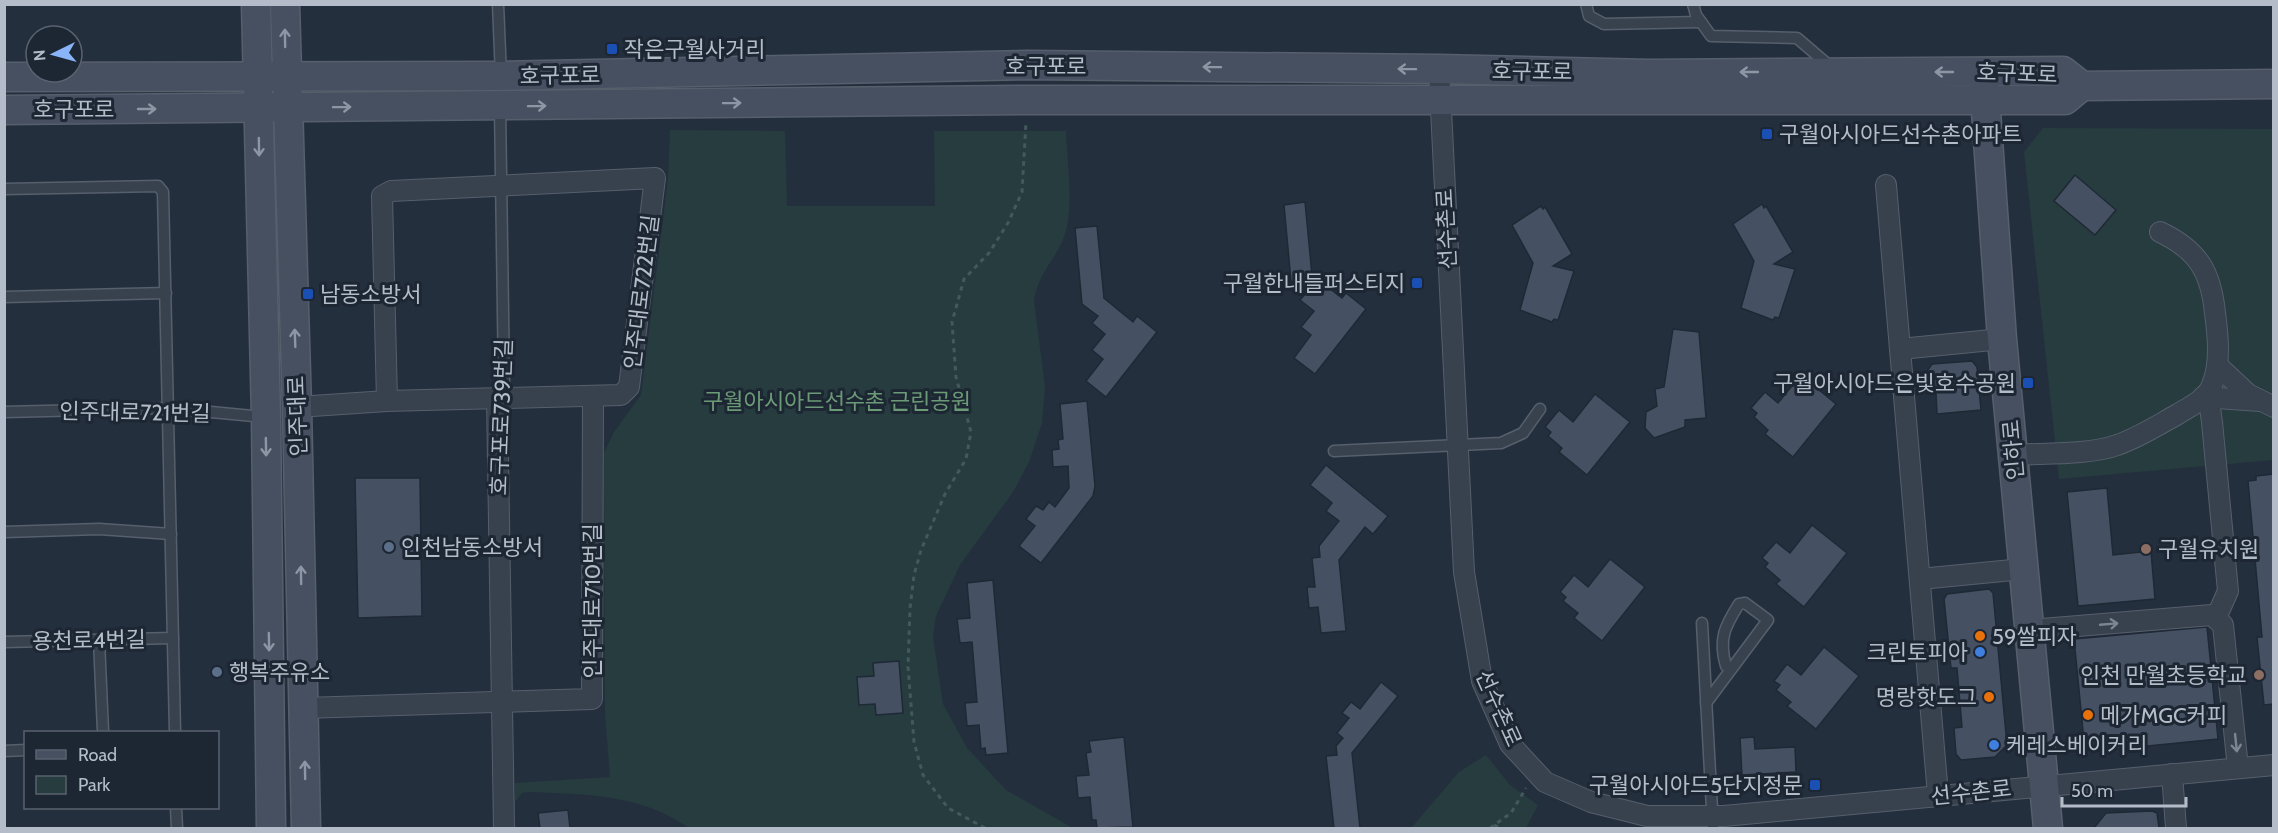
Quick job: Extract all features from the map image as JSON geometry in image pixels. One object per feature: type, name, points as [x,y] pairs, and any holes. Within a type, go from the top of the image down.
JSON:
[{"type":"main road","name":"인주대로","points":[[256,4],[266,417],[271,828]]},
{"type":"main road","name":"인주대로","points":[[285,4],[306,828]]},
{"type":"main road","name":"호구포로","points":[[4,77],[501,76],[1027,65],[1439,69],[1648,74],[2063,71],[2082,86]]},
{"type":"main road","name":"인하로","points":[[1983,72],[2002,339],[2048,828]]},
{"type":"main road","name":"호구포로","points":[[4,110],[1026,100],[1984,101],[2065,100],[2082,86],[2274,84]]},
{"type":"street","name":"선수촌로","points":[[1439,69],[1464,572],[1482,681],[1510,744],[1545,782],[1591,802],[1647,816],[1712,822],[1938,795],[2274,765]]},
{"type":"street","name":"인주대로722번길","points":[[297,407],[387,401],[621,395],[629,387],[655,178],[502,185]]},
{"type":"street","points":[[387,401],[382,196],[391,191],[502,185]]},
{"type":"street","points":[[1886,185],[1938,795]]},
{"type":"street","points":[[2013,455],[2116,446],[2196,404],[2212,388],[2217,365],[2217,328],[2214,300],[2208,276],[2190,250],[2160,232]]},
{"type":"street","points":[[1900,349],[2002,339]]},
{"type":"street","points":[[2217,365],[2248,394],[2267,404]]},
{"type":"street","name":"인주대로710번길","points":[[304,708],[592,699],[593,396]]},
{"type":"street","points":[[2203,397],[2267,404]]},
{"type":"street","points":[[2203,397],[2210,408],[2212,422],[2228,591],[2216,618]]},
{"type":"street","name":"호구포로739번길","points":[[497,398],[500,703],[503,713],[504,828]]},
{"type":"street","points":[[1920,579],[2024,569]]},
{"type":"street","points":[[2029,630],[2212,615],[2223,625],[2238,768]]},
{"type":"street","points":[[2172,774],[2176,828]]},
{"type":"lane","points":[[498,4],[501,76]]},
{"type":"lane","points":[[1586,4],[1589,16],[1604,24],[1701,22]]},
{"type":"lane","points":[[1693,4],[1701,22],[1711,36],[1797,38],[1837,72]]},
{"type":"lane","name":"호구포로739번길","points":[[497,398],[504,382],[500,106]]},
{"type":"lane","name":"용천로4번길","points":[[4,189],[158,186],[164,192],[175,731]]},
{"type":"lane","points":[[4,297],[166,293]]},
{"type":"lane","name":"인주대로721번길","points":[[4,412],[168,408],[266,417]]},
{"type":"lane","points":[[1334,451],[1501,443],[1523,433],[1540,409]]},
{"type":"lane","points":[[4,532],[99,530],[171,534]]},
{"type":"lane","points":[[1706,703],[1768,620],[1745,603],[1739,604],[1724,628],[1724,657],[1726,666],[1731,669]]},
{"type":"lane","points":[[1701,623],[1712,822]]},
{"type":"lane","name":"용천로4번길","points":[[4,642],[173,638]]},
{"type":"lane","points":[[99,640],[103,731]]},
{"type":"lane","points":[[4,751],[24,750]]},
{"type":"lane","points":[[176,809],[177,828]]},
{"type":"path","points":[[985,828],[948,808],[923,775],[914,742],[909,678],[910,608],[914,575],[921,550],[945,494],[966,459],[970,432],[956,377],[952,322],[964,279],[989,253],[1008,223],[1022,192],[1026,150],[1026,100]]},
{"type":"path","points":[[1490,828],[1511,813],[1536,772]]},
{"type":"path","points":[[1494,825],[1502,828]]},
{"type":"green space","points":[[2043,128],[2273,129],[2273,460],[2059,479],[2024,152]]},
{"type":"green space","name":"구월아시아드선수촌 근린공원","points":[[670,130],[785,131],[787,206],[935,206],[934,131],[1066,131],[1070,197],[1068,223],[1062,243],[1039,282],[1034,301],[1045,387],[1042,423],[1029,462],[1013,492],[960,565],[936,616],[933,637],[943,704],[967,748],[1006,790],[1073,828],[689,828],[652,808],[612,798],[528,792],[522,793],[515,802],[515,783],[610,777],[605,712],[604,453],[614,432],[641,395],[668,179]]},
{"type":"green space","points":[[1486,755],[1510,785],[1538,805],[1526,828],[1411,828],[1459,772]]},
{"type":"building","points":[[2075,175],[2116,210],[2095,235],[2054,201]]},
{"type":"building","points":[[1305,202],[1312,275],[1342,298],[1346,293],[1366,309],[1315,374],[1294,358],[1311,335],[1301,327],[1314,311],[1300,300],[1306,293],[1291,281],[1284,205]]},
{"type":"building","points":[[1762,204],[1764,208],[1766,206],[1793,252],[1774,264],[1795,269],[1779,318],[1775,317],[1773,320],[1741,308],[1754,261],[1733,224]]},
{"type":"building","points":[[1541,206],[1543,209],[1545,207],[1572,254],[1553,266],[1574,271],[1558,320],[1554,319],[1552,322],[1520,310],[1533,263],[1512,225]]},
{"type":"building","points":[[1097,226],[1104,298],[1133,322],[1137,316],[1157,332],[1106,397],[1086,381],[1103,359],[1092,350],[1105,334],[1092,323],[1098,316],[1082,304],[1075,228]]},
{"type":"building","points":[[1673,329],[1699,332],[1706,418],[1685,420],[1685,427],[1654,438],[1645,428],[1646,412],[1657,406],[1655,389],[1664,387]]},
{"type":"building","points":[[1972,361],[1977,367],[1981,410],[1937,414],[1936,393],[1927,394],[1925,374],[1932,364]]},
{"type":"building","points":[[1801,375],[1836,404],[1793,457],[1765,434],[1768,430],[1754,417],[1757,413],[1751,408],[1765,392],[1778,403]]},
{"type":"building","points":[[1595,394],[1630,422],[1587,475],[1559,452],[1562,448],[1548,436],[1551,432],[1545,427],[1559,410],[1573,422]]},
{"type":"building","points":[[1087,401],[1095,486],[1093,496],[1041,563],[1019,546],[1035,526],[1026,519],[1036,506],[1043,510],[1049,502],[1055,507],[1069,488],[1068,466],[1053,467],[1052,450],[1059,449],[1058,440],[1063,439],[1060,404]]},
{"type":"building","points":[[1326,465],[1388,516],[1373,534],[1365,527],[1339,560],[1346,631],[1321,633],[1318,607],[1309,608],[1307,587],[1315,587],[1312,558],[1320,557],[1319,546],[1339,521],[1326,511],[1332,503],[1310,485]]},
{"type":"building","points":[[2274,474],[2274,704],[2264,705],[2257,637],[2262,637],[2248,481],[2256,480],[2256,476]]},
{"type":"building","name":"인천남동소방서","points":[[355,478],[420,478],[422,616],[358,618]]},
{"type":"building","points":[[2107,488],[2113,555],[2151,551],[2155,599],[2078,606],[2067,492]]},
{"type":"building","points":[[1812,525],[1847,553],[1804,607],[1776,584],[1780,580],[1765,567],[1768,563],[1762,558],[1776,542],[1790,553]]},
{"type":"building","points":[[1610,559],[1645,587],[1602,641],[1574,618],[1578,613],[1563,601],[1566,597],[1560,592],[1574,575],[1588,587]]},
{"type":"building","points":[[993,580],[1008,753],[986,755],[985,748],[981,749],[979,725],[967,726],[965,703],[977,702],[972,642],[960,643],[957,619],[970,618],[967,583]]},
{"type":"building","points":[[1989,589],[1993,593],[2007,745],[1995,757],[1961,760],[1956,754],[1954,728],[1962,727],[1957,668],[1951,668],[1944,599],[1947,594]]},
{"type":"building","points":[[2207,627],[2218,739],[2097,751],[2084,741],[2074,639]]},
{"type":"building","points":[[1824,647],[1859,676],[1816,729],[1787,706],[1791,702],[1776,690],[1780,685],[1774,681],[1787,664],[1801,675]]},
{"type":"building","points":[[899,661],[903,713],[876,715],[875,704],[859,705],[857,677],[874,676],[873,663]]},
{"type":"building","points":[[1381,682],[1398,696],[1352,753],[1360,828],[1334,828],[1326,756],[1337,755],[1336,746],[1343,738],[1337,733],[1349,718],[1342,713],[1351,702],[1360,709]]},
{"type":"building","points":[[1124,737],[1133,827],[1097,828],[1096,820],[1092,820],[1090,797],[1078,798],[1076,776],[1089,775],[1086,753],[1091,752],[1089,741]]},
{"type":"building","points":[[1754,737],[1755,749],[1795,747],[1796,772],[1742,775],[1740,738]]},
{"type":"building","points":[[568,810],[570,828],[540,828],[538,813]]},
{"type":"building","points":[[2152,811],[2157,813],[2159,828],[2094,828],[2106,813]]},
{"type":"place","name":"작은구월사거리","points":[[612,49]]},
{"type":"place","name":"구월아시아드선수촌아파트","points":[[1767,134]]},
{"type":"place","name":"구월한내들퍼스티지","points":[[1417,283]]},
{"type":"place","name":"남동소방서","points":[[308,294]]},
{"type":"place","name":"구월아시아드은빛호수공원","points":[[2028,383]]},
{"type":"place","name":"인천남동소방서","points":[[389,547]]},
{"type":"place","name":"구월유치원","points":[[2146,549]]},
{"type":"place","name":"59쌀피자","points":[[1980,636]]},
{"type":"place","name":"크린토피아","points":[[1980,652]]},
{"type":"place","name":"행복주유소","points":[[217,672]]},
{"type":"place","name":"인천 만월초등학교","points":[[2259,675]]},
{"type":"place","name":"명랑핫도그","points":[[1989,697]]},
{"type":"place","name":"메가MGC커피","points":[[2088,715]]},
{"type":"place","name":"케레스베이커리","points":[[1994,745]]},
{"type":"place","name":"구월아시아드5단지정문","points":[[1815,785]]}]
